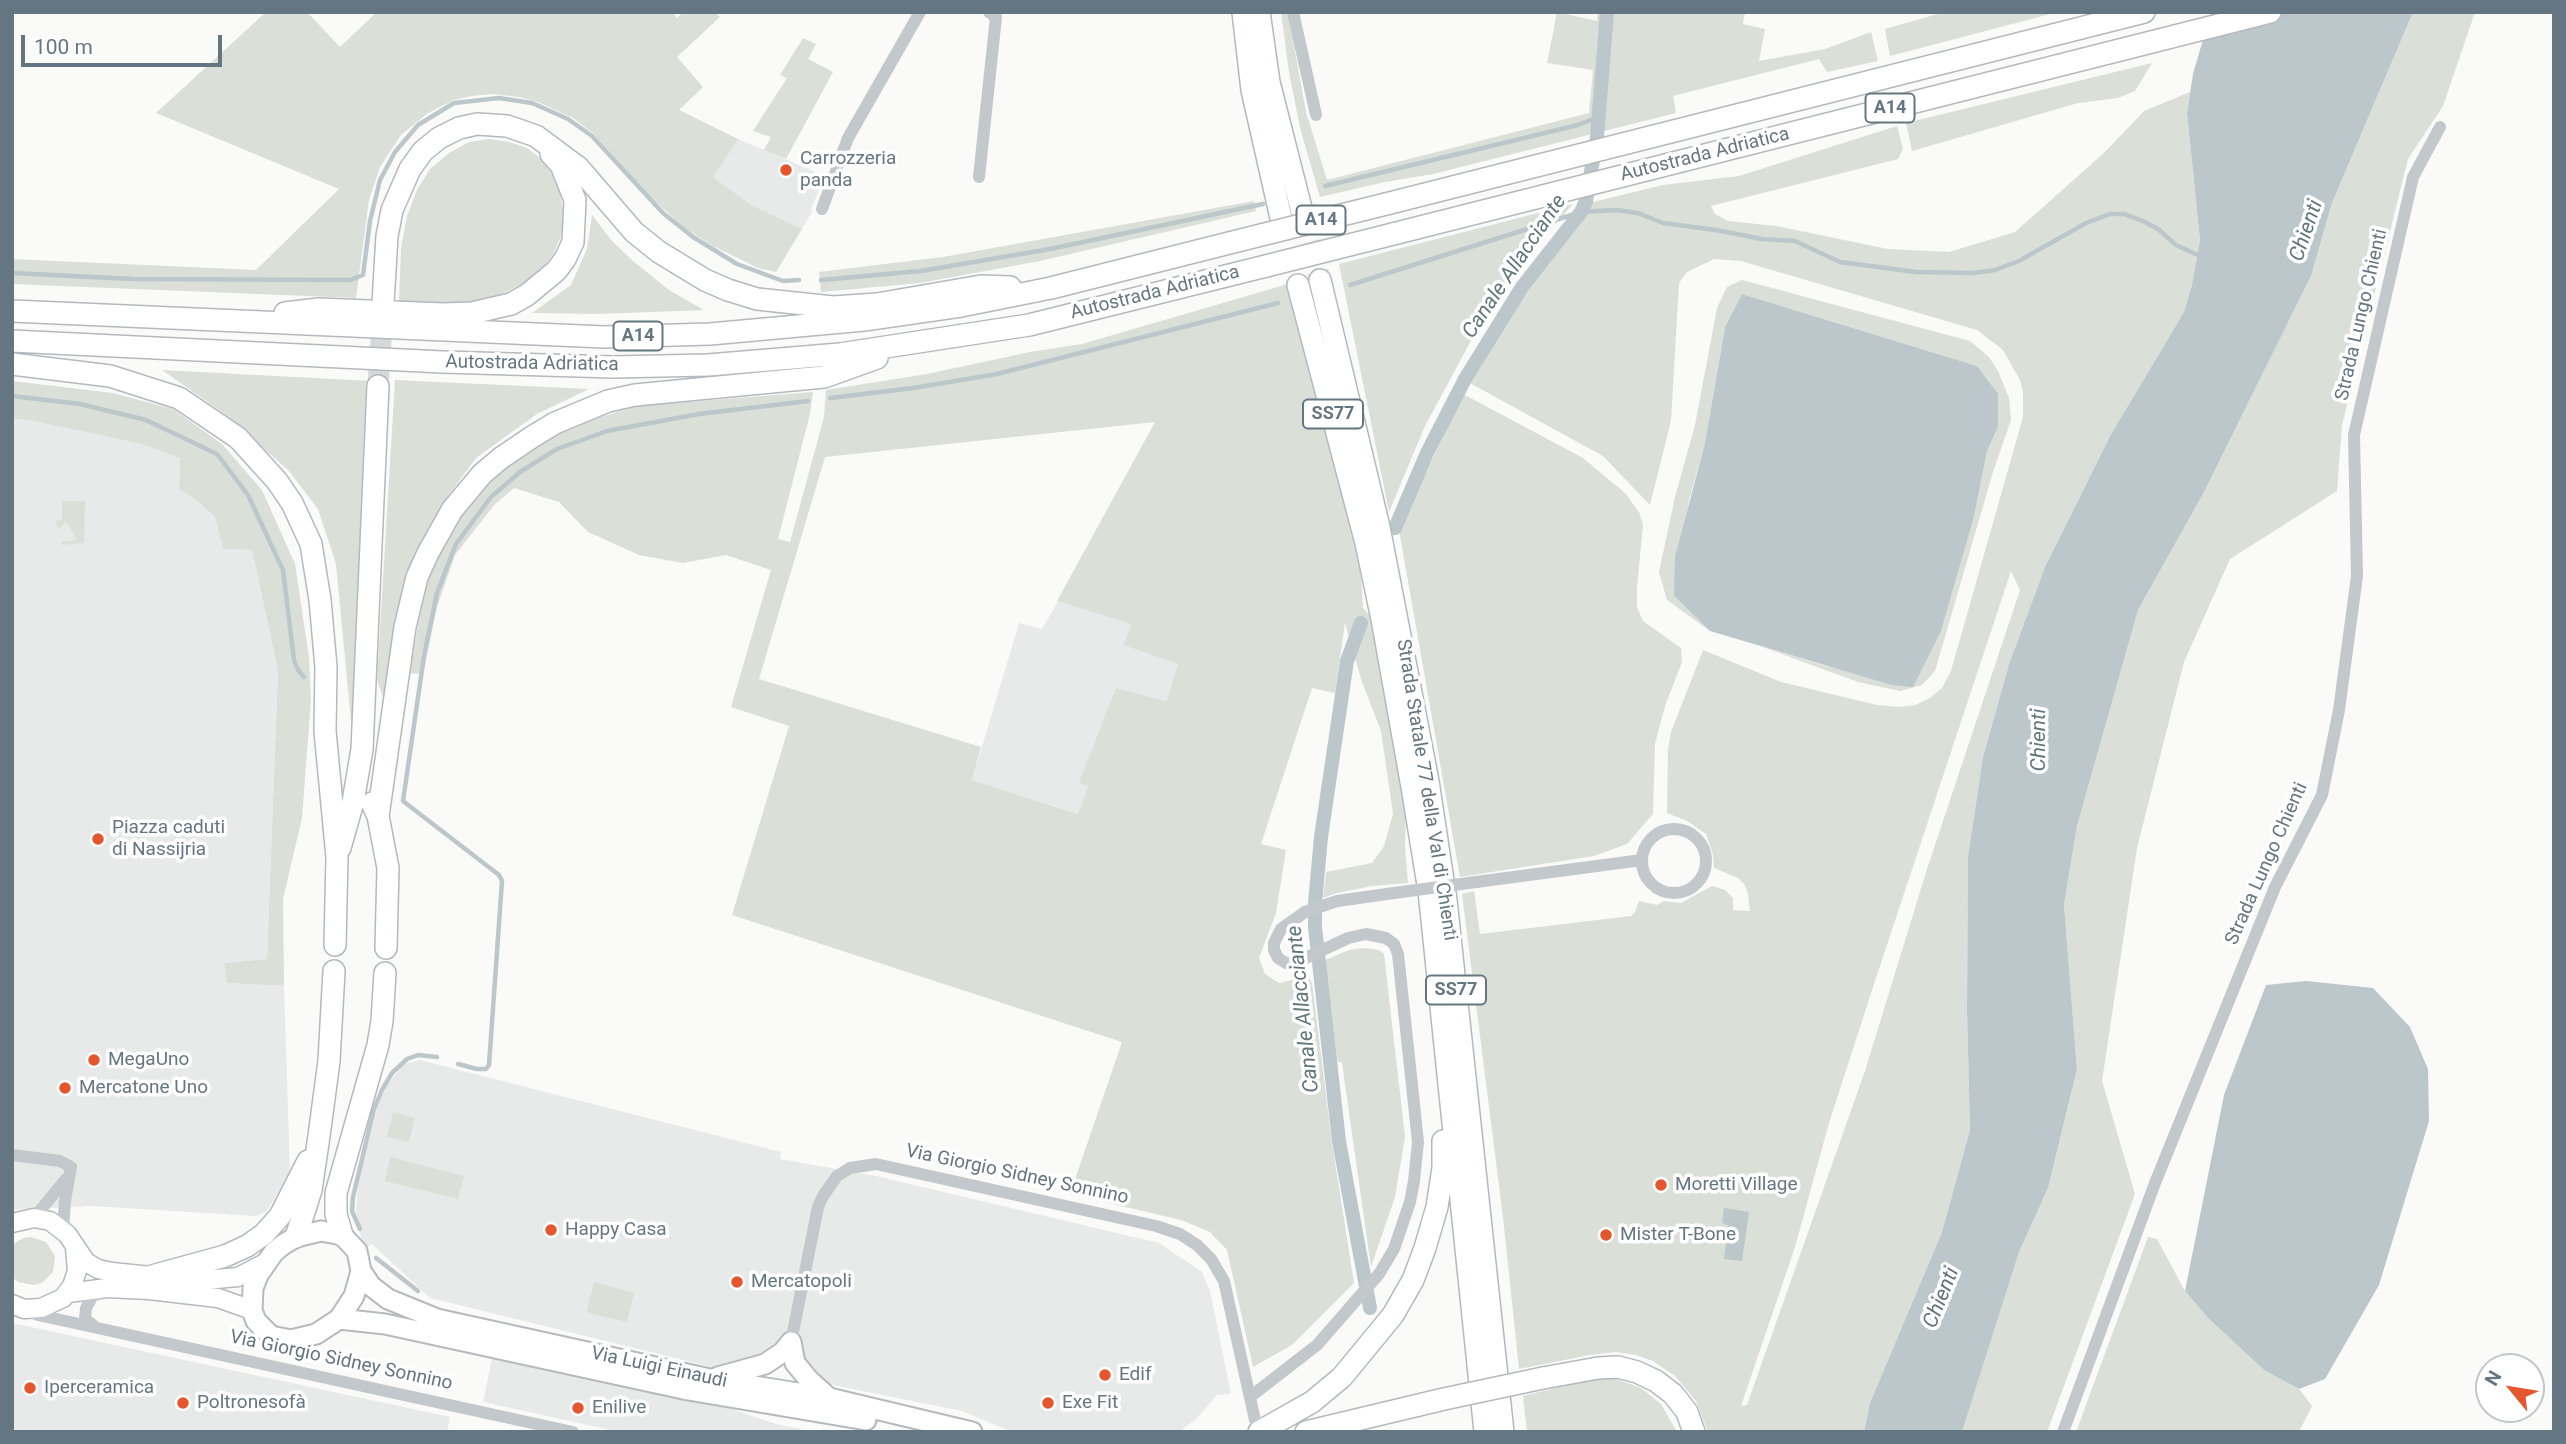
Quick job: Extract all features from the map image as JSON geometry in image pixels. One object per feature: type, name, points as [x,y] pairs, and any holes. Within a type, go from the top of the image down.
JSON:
[{"type":"highway","points":[[1243,12],[1252,90],[1281,218]]},
{"type":"highway","points":[[1259,12],[1269,82],[1302,212]]},
{"type":"highway","name":"Autostrada Adriatica","points":[[12,311],[604,337],[710,334],[864,320],[961,306],[1051,288],[2144,12]]},
{"type":"highway","name":"Autostrada Adriatica","points":[[12,341],[443,362],[612,367],[785,360],[918,344],[1029,325],[2270,12]]},
{"type":"highway","points":[[383,303],[387,236],[392,210],[410,169],[423,151],[439,138],[459,128],[477,124],[507,125],[536,136],[579,168],[634,232],[659,252],[705,280],[757,299],[833,307],[877,304],[981,286],[1051,288]]},
{"type":"highway","points":[[221,321],[319,309],[472,313],[511,304],[527,295],[544,283],[565,259],[573,242],[576,223],[575,200],[570,182],[561,166],[536,136]]},
{"type":"highway","name":"Strada Statale 77 della Val di Chienti","points":[[1320,280],[1372,535],[1428,780],[1444,887],[1503,1432]]},
{"type":"highway","name":"Strada Statale 77 della Val di Chienti","points":[[1298,285],[1372,535]]},
{"type":"highway","points":[[378,816],[402,640],[417,578],[453,510],[467,491],[500,458],[555,423],[608,401],[635,395],[824,377],[918,344]]},
{"type":"highway","points":[[12,364],[110,376],[179,398],[238,438],[271,474],[292,503],[311,544],[320,600],[326,667],[325,732],[337,857],[335,946]]},
{"type":"highway","points":[[337,857],[353,802],[362,749],[378,386]]},
{"type":"highway","name":"Strada Statale 77 della Val di Chienti","points":[[1389,613],[1429,891],[1485,1432]]},
{"type":"highway","points":[[362,749],[367,784],[378,816],[388,868],[386,948]]},
{"type":"highway","points":[[1264,1425],[1312,1402],[1342,1377],[1393,1315],[1413,1280],[1437,1207],[1443,1168],[1443,1130],[1418,892],[1422,847]]},
{"type":"highway","points":[[296,1237],[311,1189],[319,1136],[329,1061],[334,971]]},
{"type":"highway","points":[[342,1235],[336,1214],[336,1193],[378,1045],[385,973]]},
{"type":"highway","points":[[152,1276],[225,1256],[264,1234],[280,1216],[293,1193],[319,1136]]},
{"type":"highway","points":[[1477,1194],[1491,1232],[1515,1432]]},
{"type":"highway","points":[[1306,1432],[1543,1378],[1618,1367],[1637,1371],[1673,1394],[1686,1412],[1694,1432]]},
{"type":"main road","points":[[12,1223],[34,1218],[50,1222],[64,1230],[86,1262],[98,1269],[204,1279],[238,1277],[265,1263]]},
{"type":"main road","points":[[342,1235],[321,1231],[296,1237],[274,1252],[265,1263],[253,1288],[252,1310],[262,1329],[281,1340],[291,1340],[309,1337],[328,1327],[339,1319],[355,1296],[361,1271]]},
{"type":"main road","name":"Via Luigi Einaudi","points":[[342,1235],[357,1251],[361,1271],[371,1286],[388,1299],[437,1319],[710,1379],[829,1398],[972,1432]]},
{"type":"main road","points":[[68,1293],[77,1271],[75,1248]]},
{"type":"main road","points":[[18,1306],[48,1306],[68,1293],[107,1288],[218,1298],[252,1310]]},
{"type":"main road","name":"Via Luigi Einaudi","points":[[339,1319],[385,1324],[688,1390],[843,1415],[917,1432]]},
{"type":"main road","points":[[710,1379],[765,1364],[783,1352],[790,1342]]},
{"type":"main road","points":[[790,1342],[795,1363],[829,1398]]},
{"type":"street","points":[[822,209],[848,138],[920,12]]},
{"type":"street","points":[[979,177],[996,17],[989,12]]},
{"type":"street","points":[[1293,12],[1316,115]]},
{"type":"street","name":"Strada Lungo Chienti","points":[[2063,1432],[2154,1183],[2217,1028],[2275,887],[2322,795],[2339,710],[2357,576],[2354,435],[2413,177],[2440,127]]},
{"type":"street","points":[[1672,828],[1692,833],[1705,850],[1707,860],[1701,879],[1686,891],[1676,893],[1666,892],[1651,883],[1643,869],[1642,860],[1647,842],[1654,835],[1672,828]]},
{"type":"street","points":[[1250,1397],[1317,1345],[1380,1275],[1394,1249],[1410,1202],[1418,1142],[1398,954],[1394,944],[1386,938],[1366,934],[1331,946],[1297,964],[1290,964],[1280,961],[1274,950],[1274,943],[1281,929],[1305,912],[1323,904],[1642,860]]},
{"type":"street","points":[[12,1155],[60,1161],[71,1167],[64,1230]]},
{"type":"street","name":"Via Giorgio Sidney Sonnino","points":[[790,1342],[822,1196],[836,1176],[850,1168],[876,1164],[1156,1226],[1189,1240],[1211,1259],[1224,1281],[1250,1397],[1264,1425]]},
{"type":"street","points":[[34,1218],[69,1175]]},
{"type":"street","points":[[100,1328],[90,1324],[84,1315],[92,1297],[107,1288]]},
{"type":"street","name":"Via Giorgio Sidney Sonnino","points":[[18,1306],[38,1315],[573,1432]]},
{"type":"shaded area","points":[[266,12],[307,12],[340,47],[377,12],[673,12],[677,18],[683,12],[715,12],[720,17],[677,57],[703,87],[679,110],[738,139],[713,177],[753,206],[802,229],[776,272],[758,268],[686,229],[649,196],[594,134],[573,118],[538,102],[493,94],[454,100],[428,113],[401,135],[380,167],[369,200],[356,298],[12,284],[12,259],[256,270],[339,189],[156,113]]},
{"type":"shaded area","points":[[1281,12],[1288,12],[1306,112],[1327,180],[1589,113],[1593,70],[1547,63],[1557,12],[1597,21],[1598,12],[1745,12],[1743,24],[1765,29],[1759,61],[1825,49],[1871,32],[1878,61],[1827,72],[1819,59],[1673,96],[1676,113],[1433,174],[1320,197],[1300,128]]},
{"type":"shaded area","points":[[1945,12],[2058,12],[1890,56],[1885,29]]},
{"type":"shaded area","points":[[2413,12],[2475,12],[2443,106],[2408,159],[2342,425],[2337,491],[2230,559],[2184,662],[2137,848],[2102,1081],[2135,1194],[2047,1432],[1962,1432],[2019,1252],[2048,1188],[2077,1071],[2064,905],[2077,826],[2138,610],[2204,492],[2311,276],[2332,203]]},
{"type":"shaded area","points":[[803,38],[816,44],[808,59],[833,72],[786,159],[764,150],[771,137],[753,131],[787,78],[780,75]]},
{"type":"shaded area","points":[[2152,63],[2135,91],[2118,98],[2078,103],[1912,151],[1906,123]]},
{"type":"shaded area","points":[[2190,92],[2187,113],[2200,240],[2192,285],[2184,312],[2110,436],[2045,567],[2009,664],[1983,757],[1968,856],[1967,1011],[1970,1130],[1942,1232],[1870,1403],[1864,1432],[1708,1432],[1696,1401],[1675,1376],[1653,1361],[1636,1355],[1616,1352],[1590,1355],[1519,1369],[1503,1217],[1462,894],[1474,891],[1480,934],[1631,916],[1639,901],[1657,905],[1664,901],[1681,903],[1712,886],[1725,890],[1733,898],[1733,910],[1750,911],[1744,884],[1738,878],[1714,868],[1706,834],[1687,821],[1667,813],[1668,749],[1671,732],[1703,650],[1781,682],[1877,705],[1900,707],[1915,705],[1930,698],[1942,688],[1951,671],[2023,417],[2023,393],[2020,380],[2003,350],[1977,330],[1741,261],[1714,259],[1687,272],[1679,283],[1671,421],[1650,505],[1603,456],[1468,382],[1527,289],[1586,215],[1589,203],[1663,185],[1739,176],[1897,126],[1903,149],[1898,159],[1711,206],[1715,214],[1728,221],[1776,226],[1888,249],[1949,252],[2015,232],[2104,153],[2144,111]],"holes":[[[2011,571],[2020,590],[1927,869],[1865,1071],[1747,1405],[1741,1406],[1795,1247],[1829,1123]]]},
{"type":"shaded area","points":[[489,139],[527,148],[544,161],[553,176],[564,214],[561,236],[553,254],[540,271],[500,295],[445,304],[399,302],[401,248],[407,216],[417,190],[430,169],[449,153],[469,142]]},
{"type":"shaded area","points":[[738,139],[825,176],[811,209],[813,210],[802,229],[753,206],[712,176]]},
{"type":"shaded area","points":[[1254,201],[1256,211],[1040,261],[920,283],[821,292],[819,272],[943,257]]},
{"type":"shaded area","points":[[1573,204],[1542,239],[1473,337],[1425,426],[1389,512],[1339,264]]},
{"type":"shaded area","points":[[592,215],[612,241],[633,261],[669,290],[704,310],[597,314],[532,313],[571,285],[587,249]]},
{"type":"shaded area","points":[[1742,280],[1970,341],[1989,357],[1998,371],[2009,398],[2011,420],[1993,472],[1935,671],[1922,685],[1900,691],[1858,682],[1760,646],[1826,666],[1913,686],[1941,631],[1974,517],[1987,451],[1998,427],[1977,366],[1742,294],[1725,327],[1705,443],[1689,500],[1674,596],[1710,631],[1667,600],[1659,572],[1675,497],[1695,425],[1717,308],[1727,287]]},
{"type":"shaded area","points":[[1288,284],[1360,562],[1363,608],[1373,619],[1406,808],[1408,883],[1372,886],[1323,898],[1326,872],[1372,863],[1384,846],[1393,814],[1381,731],[1361,679],[1345,623],[1335,693],[1312,688],[1261,844],[1286,850],[1276,913],[1259,958],[1265,974],[1279,983],[1305,977],[1312,983],[1332,1143],[1354,1283],[1292,1345],[1253,1367],[1227,1250],[1210,1232],[1181,1220],[1070,1194],[1122,1042],[732,915],[789,726],[731,707],[771,570],[726,555],[683,563],[639,555],[588,532],[559,502],[514,488],[495,504],[455,555],[437,607],[423,674],[410,673],[424,589],[448,535],[475,495],[516,459],[556,435],[597,418],[637,406],[813,392],[810,414],[778,539],[790,542],[824,417],[826,390],[927,374],[1082,344]],"holes":[[[1155,422],[1057,601],[1131,624],[1123,645],[1178,664],[1167,701],[1116,688],[1079,783],[1088,786],[1078,814],[972,780],[981,747],[759,679],[825,457]]]},
{"type":"shaded area","points":[[162,370],[371,381],[358,726],[351,721],[336,564],[318,509],[289,471],[226,415]]},
{"type":"shaded area","points":[[395,380],[589,389],[537,414],[476,458],[442,504],[419,550],[385,704],[377,679]]},
{"type":"shaded area","points":[[12,381],[113,393],[173,409],[222,444],[262,490],[295,564],[309,657],[311,699],[302,818],[283,899],[284,986],[227,983],[224,963],[267,959],[278,671],[252,550],[223,549],[215,518],[199,502],[179,489],[180,458],[138,443],[12,419]]},
{"type":"shaded area","points":[[1463,394],[1583,458],[1625,493],[1639,512],[1643,525],[1637,607],[1643,621],[1681,648],[1682,662],[1665,706],[1655,744],[1653,814],[1627,844],[1594,856],[1460,877],[1399,530]]},
{"type":"shaded area","points":[[12,419],[138,443],[180,458],[179,489],[199,502],[215,519],[223,549],[252,550],[278,671],[267,959],[224,963],[227,983],[284,986],[290,1173],[267,1211],[256,1216],[91,1206],[12,1210]]},
{"type":"shaded area","points":[[62,501],[85,501],[84,543],[61,545],[62,542],[77,540],[66,521],[59,529],[55,522],[62,519]]},
{"type":"shaded area","points":[[1058,601],[1131,624],[1123,645],[1179,664],[1168,701],[1116,688],[1080,783],[1088,785],[1079,814],[972,780],[1019,623],[1042,629]]},
{"type":"shaded area","points":[[1349,950],[1379,950],[1384,954],[1405,1137],[1395,1197],[1371,1267],[1342,1063],[1337,1061],[1325,960]]},
{"type":"shaded area","points":[[420,1060],[781,1152],[780,1159],[876,1176],[1159,1243],[1202,1272],[1210,1291],[1231,1394],[1217,1395],[1197,1418],[1179,1432],[1012,1432],[962,1411],[837,1386],[816,1378],[802,1360],[720,1369],[430,1298],[372,1244],[364,1248],[356,1212],[358,1183],[378,1104],[388,1084],[404,1064]]},
{"type":"shaded area","points":[[393,1112],[415,1118],[409,1142],[387,1137]]},
{"type":"shaded area","points":[[390,1157],[464,1176],[458,1199],[385,1181]]},
{"type":"shaded area","points":[[31,1237],[46,1242],[55,1256],[53,1272],[42,1283],[34,1285],[18,1282],[12,1277],[12,1245],[23,1238]]},
{"type":"shaded area","points":[[2148,1237],[2157,1239],[2185,1291],[2208,1318],[2264,1370],[2299,1389],[2312,1406],[2299,1432],[2076,1432]]},
{"type":"shaded area","points":[[594,1282],[634,1293],[627,1322],[589,1313],[587,1310]]},
{"type":"shaded area","points":[[12,1323],[450,1417],[447,1432],[12,1432]]},
{"type":"shaded area","points":[[493,1354],[705,1400],[776,1424],[814,1432],[620,1432],[483,1402]]},
{"type":"shaded area","points":[[1591,1379],[1616,1379],[1641,1388],[1661,1404],[1677,1432],[1527,1432],[1523,1396]]},
{"type":"water","name":"Chienti","points":[[2211,12],[2413,12],[2332,203],[2311,276],[2204,492],[2138,610],[2077,826],[2064,905],[2077,1070],[2048,1188],[2019,1252],[1962,1432],[1864,1432],[1870,1403],[1942,1232],[1970,1130],[1967,1011],[1968,856],[1983,757],[2009,664],[2045,567],[2110,436],[2184,312],[2192,285],[2200,240],[2187,113],[2193,74]]},
{"type":"water","points":[[1742,294],[1977,366],[1998,394],[1998,427],[1987,451],[1974,517],[1941,631],[1913,687],[1892,685],[1710,631],[1674,596],[1675,557],[1705,443],[1725,327]]},
{"type":"water","points":[[2306,981],[2373,988],[2410,1027],[2428,1069],[2429,1121],[2379,1285],[2325,1379],[2299,1389],[2264,1370],[2208,1318],[2185,1291],[2224,1095],[2266,985]]},
{"type":"water","points":[[1724,1208],[1749,1212],[1742,1261],[1724,1259],[1728,1225],[1722,1223]]},
{"type":"waterway","name":"Canale Allacciante","points":[[1395,528],[1427,453],[1465,379],[1522,287],[1581,212],[1586,201],[1597,137],[1607,12]]},
{"type":"waterway","points":[[12,273],[133,279],[350,280],[363,275],[370,221],[380,180],[395,152],[418,125],[454,103],[499,98],[532,103],[568,119],[592,136],[663,213],[693,237],[737,264],[783,281],[799,280]]},
{"type":"waterway","points":[[1325,186],[1578,125],[1598,117]]},
{"type":"waterway","points":[[821,280],[921,271],[1050,249],[1263,204]]},
{"type":"waterway","points":[[1350,285],[1581,212],[1616,210],[1638,213],[1663,223],[1762,239],[1795,241],[1840,262],[1916,272],[1974,273],[1995,270],[2019,261],[2086,223],[2110,214],[2124,214],[2143,221],[2158,229],[2176,245],[2200,256]]},
{"type":"waterway","points":[[830,398],[997,374],[1278,303]]},
{"type":"waterway","points":[[12,396],[80,404],[146,420],[217,454],[248,495],[283,570],[294,660],[304,677]]},
{"type":"waterway","points":[[458,1064],[477,1069],[486,1069],[489,1065],[502,881],[499,875],[403,801],[424,656],[437,593],[456,544],[491,497],[520,472],[557,449],[607,431],[699,414],[808,401]]},
{"type":"waterway","name":"Canale Allacciante","points":[[1361,623],[1347,661],[1321,837],[1315,927],[1339,1141],[1370,1308]]},
{"type":"waterway","points":[[360,1229],[352,1211],[353,1197],[374,1109],[382,1090],[392,1073],[407,1059],[418,1055],[437,1057]]},
{"type":"waterway","points":[[376,1258],[418,1291]]},
{"type":"tunnel","points":[[1302,212],[1320,280]]},
{"type":"tunnel","points":[[1281,218],[1298,285]]},
{"type":"tunnel","points":[[378,386],[383,311]]},
{"type":"place","name":"Carrozzeria panda","points":[[786,170]]},
{"type":"place","name":"Piazza caduti di Nassijria","points":[[98,839]]},
{"type":"place","name":"MegaUno","points":[[94,1060]]},
{"type":"place","name":"Mercatone Uno","points":[[65,1088]]},
{"type":"place","name":"Moretti Village","points":[[1661,1185]]},
{"type":"place","name":"Happy Casa","points":[[551,1230]]},
{"type":"place","name":"Mister T-Bone","points":[[1606,1235]]},
{"type":"place","name":"Mercatopoli","points":[[737,1282]]},
{"type":"place","name":"Edif","points":[[1105,1375]]},
{"type":"place","name":"Iperceramica","points":[[30,1388]]},
{"type":"place","name":"Poltronesofà","points":[[183,1403]]},
{"type":"place","name":"Exe Fit","points":[[1048,1403]]},
{"type":"place","name":"Enilive","points":[[578,1408]]}]
